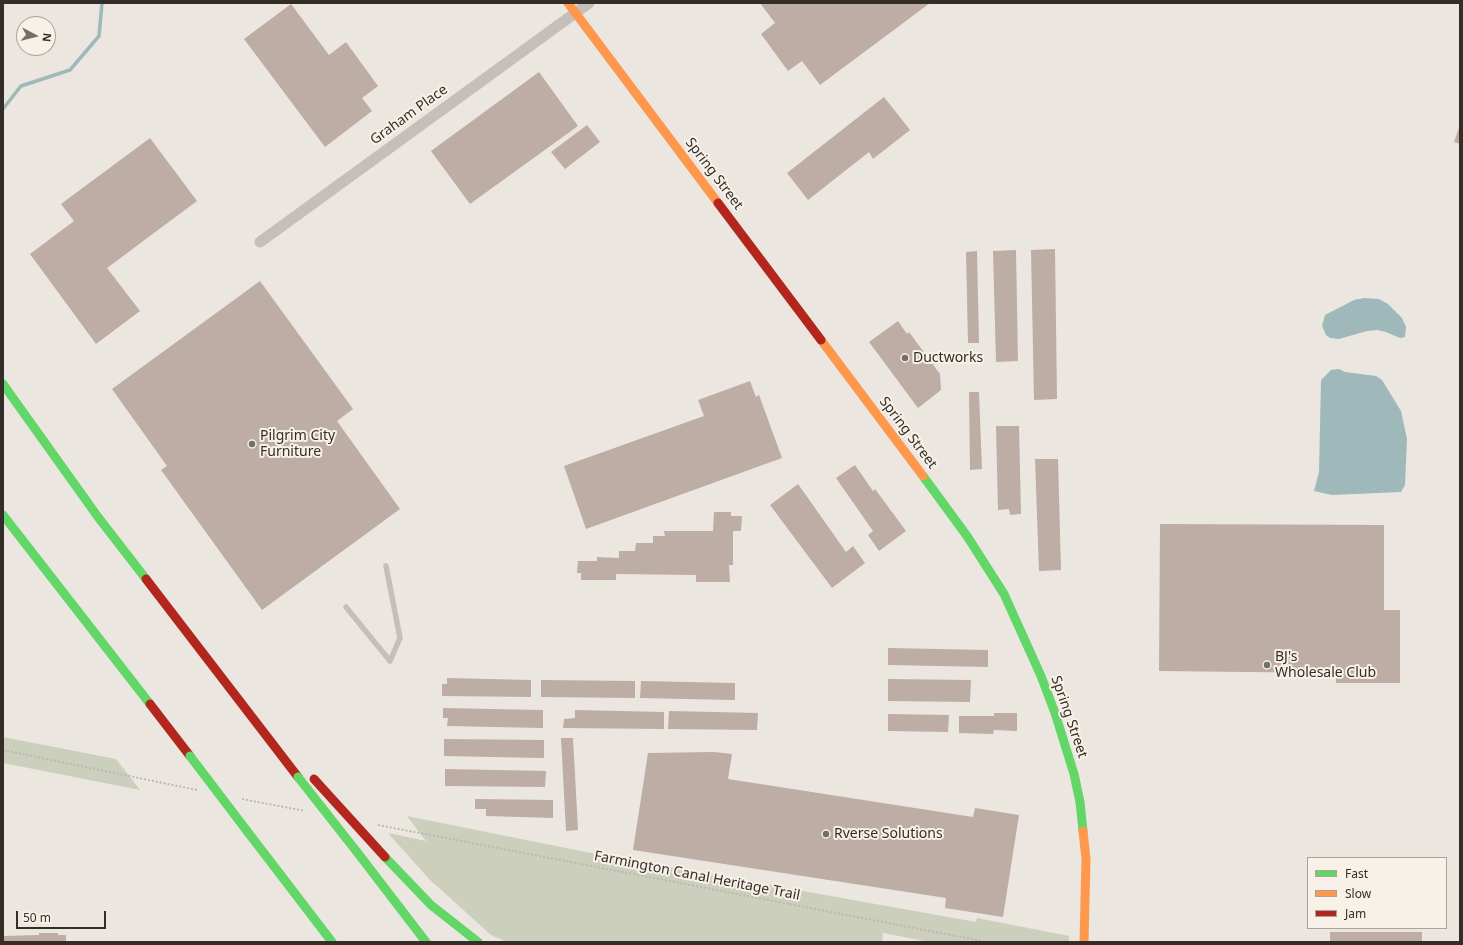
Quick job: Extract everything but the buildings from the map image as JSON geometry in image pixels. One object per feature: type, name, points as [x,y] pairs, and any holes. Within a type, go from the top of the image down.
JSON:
[{"type":"main road","name":"Spring Street","points":[[568,3],[938,496],[967,536],[1004,594],[1041,676],[1055,713],[1074,774],[1080,802],[1086,859],[1084,942]]},
{"type":"main road","points":[[3,384],[98,516],[426,942]]},
{"type":"main road","points":[[3,515],[332,942]]},
{"type":"main road","points":[[204,655],[293,756]]},
{"type":"main road","points":[[312,776],[385,857],[431,904],[452,923],[478,942]]},
{"type":"street","name":"Graham Place","points":[[260,242],[589,3]]},
{"type":"lane","points":[[346,607],[390,661],[400,638],[386,566]]},
{"type":"path","name":"Farmington Canal Heritage Trail","points":[[403,830],[988,942]]},
{"type":"green space","points":[[3,737],[116,759],[140,790],[3,763]]},
{"type":"green space","points":[[407,816],[591,853],[976,922],[977,918],[1069,936],[1069,942],[929,942],[883,933],[882,942],[507,942],[491,935],[429,879],[388,833],[426,841]]},
{"type":"water","points":[[1364,298],[1379,299],[1388,304],[1402,318],[1406,327],[1405,337],[1400,338],[1377,330],[1367,331],[1339,339],[1330,338],[1326,335],[1322,326],[1325,315],[1354,300]]},
{"type":"water","points":[[1339,369],[1345,372],[1376,376],[1382,380],[1401,411],[1407,439],[1405,485],[1401,492],[1332,495],[1314,491],[1319,472],[1321,380],[1331,370]]},
{"type":"waterway","points":[[3,109],[21,86],[70,70],[99,36],[102,3]]},
{"type":"traffic: fast","points":[[3,384],[98,517],[146,579]]},
{"type":"traffic: fast","points":[[923,476],[967,536],[1004,594],[1041,676],[1055,713],[1074,774],[1080,802],[1083,831]]},
{"type":"traffic: fast","points":[[3,515],[150,704]]},
{"type":"traffic: fast","points":[[190,756],[247,831]]},
{"type":"traffic: fast","points":[[298,777],[357,852]]},
{"type":"traffic: fast","points":[[247,831],[332,942]]},
{"type":"traffic: fast","points":[[357,852],[426,942]]},
{"type":"traffic: fast","points":[[385,857],[431,905],[478,942]]},
{"type":"traffic: slow","points":[[568,3],[718,203]]},
{"type":"traffic: slow","points":[[821,340],[923,476]]},
{"type":"traffic: slow","points":[[1083,831],[1086,859],[1084,942]]},
{"type":"traffic: jam","points":[[718,203],[821,340]]},
{"type":"traffic: jam","points":[[146,579],[298,777]]},
{"type":"traffic: jam","points":[[150,704],[190,756]]},
{"type":"traffic: jam","points":[[314,779],[385,857]]},
{"type":"place","name":"Ductworks","points":[[905,358]]},
{"type":"place","name":"Pilgrim City Furniture","points":[[252,444]]},
{"type":"place","name":"BJ's Wholesale Club","points":[[1267,665]]},
{"type":"place","name":"Rverse Solutions","points":[[826,834]]}]
